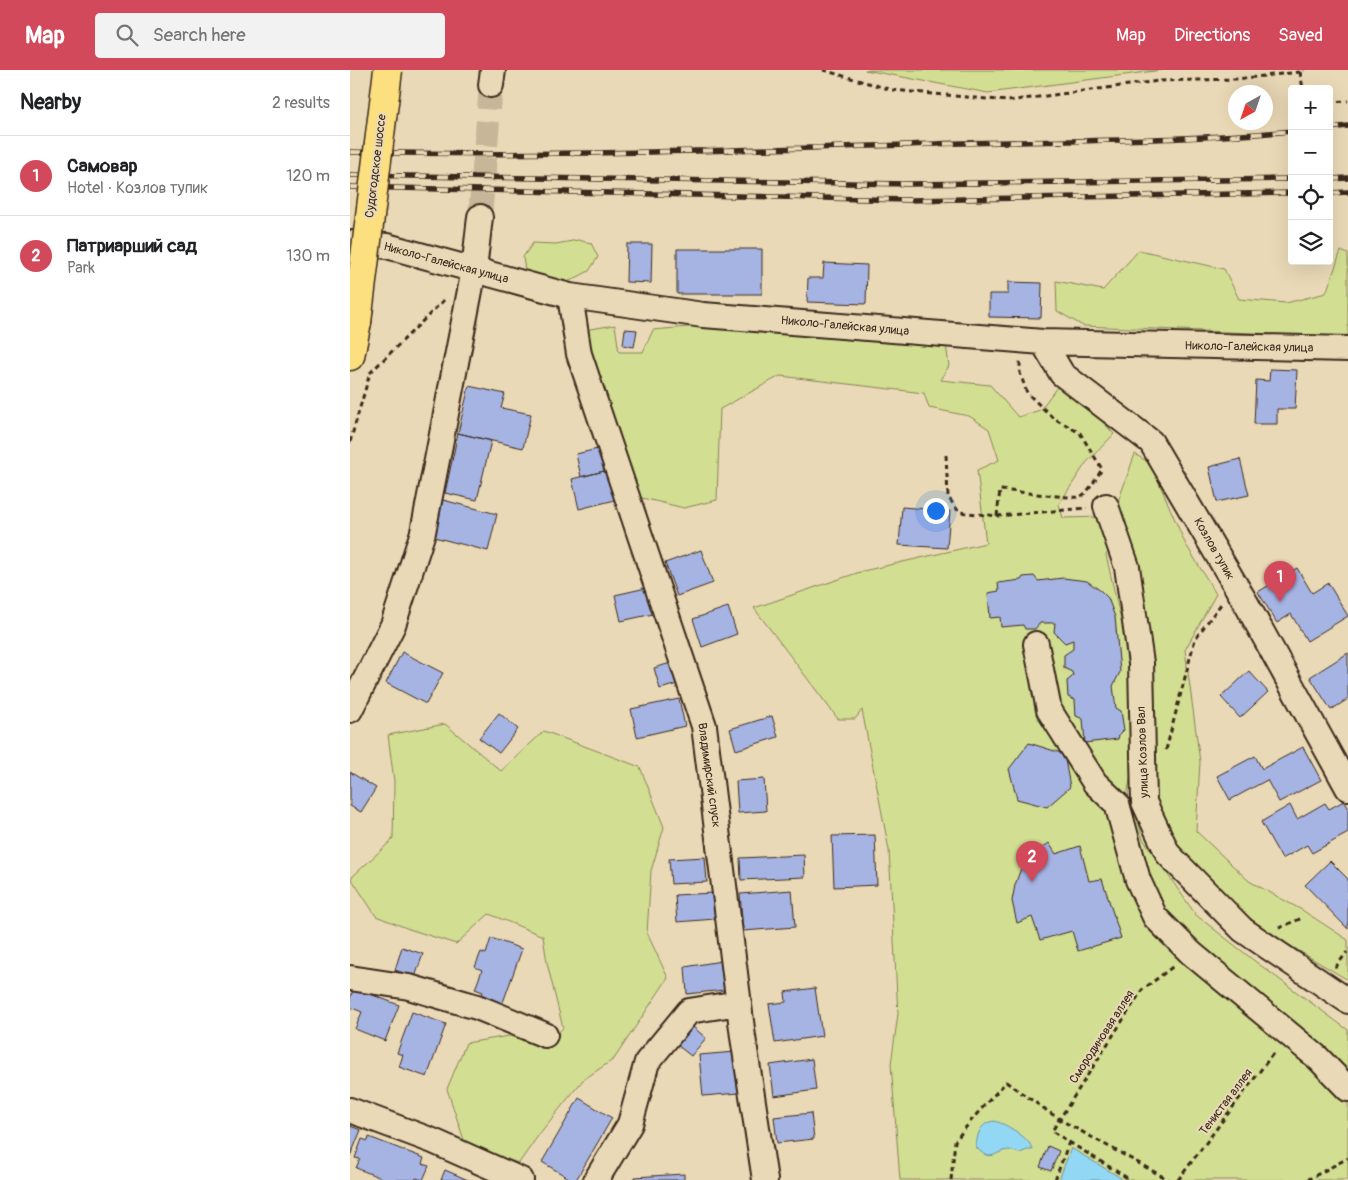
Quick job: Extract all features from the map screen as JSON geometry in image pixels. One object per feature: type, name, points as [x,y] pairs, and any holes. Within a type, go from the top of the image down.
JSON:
[{"type":"main road","name":"Судогодское шоссе","points":[[350,356],[357,322],[388,70]]},
{"type":"street","points":[[350,710],[393,625],[423,532],[474,270],[480,217]]},
{"type":"street","name":"Николо-Галейская улица","points":[[350,243],[387,246],[570,296],[703,315],[1042,342],[1348,349]]},
{"type":"street","name":"Владимирский спуск","points":[[570,296],[579,354],[704,726],[739,1003],[765,1180]]},
{"type":"street","name":"Козлов тупик","points":[[1042,342],[1062,374],[1151,442],[1236,586],[1348,788]]},
{"type":"street","name":"улица Козлов Вал","points":[[1106,506],[1127,567],[1140,663],[1144,802],[1168,854],[1244,930],[1348,1002]]},
{"type":"street","points":[[1036,644],[1049,710],[1095,783],[1117,804],[1138,880],[1155,917],[1191,953],[1318,1058],[1348,1089]]},
{"type":"street","points":[[350,978],[410,987],[477,1007],[545,1035]]},
{"type":"street","points":[[596,1180],[630,1124],[647,1062],[689,1011],[739,1003]]},
{"type":"street","points":[[350,1110],[433,1141],[521,1180]]},
{"type":"path","points":[[823,70],[892,90],[1008,101],[1159,82],[1236,79],[1302,71],[1303,85]]},
{"type":"path","points":[[1333,102],[1348,101]]},
{"type":"path","points":[[350,442],[370,373],[437,307]]},
{"type":"path","points":[[997,516],[1000,490],[1053,494],[1075,498],[1082,496],[1102,469],[1080,433],[1052,417],[1027,393],[1020,373],[1019,340]]},
{"type":"path","points":[[946,454],[948,497],[959,512],[997,516],[1106,506]]},
{"type":"path","points":[[1166,751],[1194,639],[1236,586]]},
{"type":"path","name":"Смородиновая аллея","points":[[1059,1119],[1142,990],[1191,953]]},
{"type":"path","name":"Тенистая аллея","points":[[1178,1180],[1288,1034]]},
{"type":"path","points":[[951,1180],[955,1141],[1006,1082],[1059,1119],[1169,1180]]},
{"type":"path","points":[[1059,1119],[1052,1132],[1128,1180]]},
{"type":"path","points":[[1054,1180],[1069,1142]]},
{"type":"path","points":[[1307,1180],[1348,1158]]},
{"type":"green space","points":[[865,70],[1162,70],[988,93]]},
{"type":"green space","points":[[578,240],[591,243],[598,257],[589,271],[562,285],[525,271],[523,257],[533,243],[556,244]]},
{"type":"green space","points":[[1139,250],[1224,269],[1239,299],[1286,303],[1326,293],[1341,251],[1348,254],[1348,337],[1083,326],[1057,311],[1056,281],[1103,290]]},
{"type":"green space","points":[[615,325],[619,352],[643,352],[653,330],[711,325],[946,344],[949,366],[940,380],[990,385],[1018,417],[1040,410],[1057,387],[1080,398],[1114,434],[1086,463],[1059,504],[1063,518],[1102,517],[1111,548],[1106,555],[1124,633],[1130,686],[1133,765],[1128,790],[1131,811],[1137,817],[1143,839],[1196,915],[1348,1030],[1348,1180],[900,1180],[891,1064],[898,1014],[889,850],[862,710],[855,719],[838,719],[754,608],[863,571],[986,543],[977,470],[999,460],[989,429],[969,416],[929,408],[924,393],[780,376],[720,409],[717,500],[684,508],[638,497],[584,330]]},
{"type":"green space","points":[[1135,454],[1151,464],[1185,543],[1216,594],[1185,650],[1200,762],[1196,831],[1249,881],[1302,910],[1348,940],[1348,980],[1279,939],[1218,895],[1165,828],[1151,774],[1115,510]]},
{"type":"green space","points":[[445,724],[501,771],[544,731],[640,767],[664,827],[651,871],[647,933],[668,978],[614,1059],[583,1080],[540,1133],[519,1163],[466,1146],[447,1089],[466,1043],[509,1036],[546,1044],[563,1028],[547,963],[543,936],[489,914],[456,944],[376,916],[351,878],[393,839],[394,781],[388,735]]},
{"type":"water","points":[[994,1121],[1016,1132],[1031,1145],[1033,1150],[1020,1153],[1009,1150],[989,1156],[981,1152],[976,1147],[978,1134],[985,1124]]},
{"type":"water","points":[[1071,1148],[1121,1178],[1121,1180],[1059,1180]]},
{"type":"building","points":[[627,244],[652,244],[651,283],[626,282]]},
{"type":"building","points":[[677,249],[762,249],[762,294],[677,294]]},
{"type":"building","points":[[824,263],[867,265],[866,304],[807,302],[808,278],[823,278]]},
{"type":"building","points":[[1008,282],[1042,283],[1041,318],[989,317],[989,294],[1008,294]]},
{"type":"building","points":[[625,329],[637,330],[634,347],[623,345]]},
{"type":"building","points":[[1270,369],[1297,370],[1295,409],[1277,409],[1277,424],[1254,424],[1256,380],[1269,381]]},
{"type":"building","points":[[469,386],[505,394],[501,408],[531,414],[523,448],[458,433]]},
{"type":"building","points":[[458,433],[491,441],[477,500],[445,493]]},
{"type":"building","points":[[602,448],[608,470],[581,477],[576,454]]},
{"type":"building","points":[[1240,459],[1249,495],[1217,502],[1209,467]]},
{"type":"building","points":[[612,469],[619,499],[579,509],[572,479]]},
{"type":"building","points":[[443,500],[497,514],[488,551],[434,537]]},
{"type":"building","points":[[902,507],[950,511],[947,548],[899,545]]},
{"type":"building","points":[[701,550],[713,583],[677,596],[665,563]]},
{"type":"building","points":[[1297,568],[1312,593],[1328,583],[1348,616],[1307,641],[1291,614],[1277,623],[1258,592]]},
{"type":"building","points":[[1034,576],[1038,581],[1063,578],[1087,581],[1108,598],[1115,617],[1120,672],[1113,686],[1116,708],[1121,711],[1124,730],[1118,739],[1085,743],[1083,719],[1076,716],[1075,700],[1068,697],[1067,681],[1073,676],[1072,672],[1064,668],[1064,655],[1073,649],[1073,640],[1065,643],[1054,632],[1055,623],[1040,623],[1035,629],[1025,629],[1023,625],[1001,627],[1000,617],[990,618],[988,593],[999,591],[998,583]]},
{"type":"building","points":[[646,588],[653,614],[621,621],[615,595]]},
{"type":"building","points":[[728,607],[737,634],[702,647],[693,619]]},
{"type":"building","points":[[402,652],[443,673],[426,704],[386,683]]},
{"type":"building","points":[[1348,653],[1348,699],[1331,710],[1310,677]]},
{"type":"building","points":[[674,662],[681,683],[660,689],[654,668]]},
{"type":"building","points":[[1249,671],[1268,692],[1240,718],[1221,697]]},
{"type":"building","points":[[679,699],[685,726],[637,737],[631,709]]},
{"type":"building","points":[[499,713],[518,729],[499,753],[479,738]]},
{"type":"building","points":[[772,716],[778,737],[736,750],[730,729]]},
{"type":"building","points":[[1029,743],[1064,754],[1070,787],[1047,807],[1017,799],[1009,769]]},
{"type":"building","points":[[1303,747],[1321,780],[1279,802],[1267,780],[1230,800],[1217,776],[1255,756],[1262,769]]},
{"type":"building","points":[[350,772],[376,788],[361,812],[350,806]]},
{"type":"building","points":[[764,779],[766,811],[738,813],[736,781]]},
{"type":"building","points":[[1344,801],[1348,807],[1348,833],[1312,853],[1307,845],[1282,859],[1261,822],[1290,805],[1297,819],[1325,803],[1329,809]]},
{"type":"building","points":[[875,835],[877,885],[834,887],[832,836]]},
{"type":"building","points":[[1049,843],[1056,854],[1080,846],[1089,881],[1102,879],[1121,938],[1078,951],[1072,931],[1040,940],[1032,917],[1017,923],[1012,901],[1020,871],[1034,854]]},
{"type":"building","points":[[804,855],[805,877],[741,880],[740,858]]},
{"type":"building","points":[[705,857],[707,882],[671,884],[669,859]]},
{"type":"building","points":[[1330,861],[1348,879],[1348,929],[1305,885]]},
{"type":"building","points":[[792,890],[795,927],[743,931],[740,894]]},
{"type":"building","points":[[713,893],[715,919],[677,922],[675,895]]},
{"type":"building","points":[[491,938],[522,949],[501,1008],[480,1000],[483,992],[475,989],[482,970],[475,967],[481,952],[486,954]]},
{"type":"building","points":[[402,947],[423,954],[415,977],[395,970]]},
{"type":"building","points":[[721,961],[724,990],[687,994],[685,967]]},
{"type":"building","points":[[354,988],[399,1005],[385,1041],[355,1029],[362,1012],[350,1007],[350,998]]},
{"type":"building","points":[[815,988],[822,1036],[775,1043],[769,1004],[786,1002],[785,992]]},
{"type":"building","points":[[412,1012],[446,1024],[427,1077],[399,1067],[403,1055],[397,1053]]},
{"type":"building","points":[[692,1026],[706,1038],[691,1056],[677,1045]]},
{"type":"building","points":[[735,1052],[739,1093],[703,1096],[699,1055]]},
{"type":"building","points":[[812,1059],[816,1090],[774,1096],[770,1065]]},
{"type":"building","points":[[579,1098],[612,1118],[576,1180],[572,1180],[542,1162]]},
{"type":"building","points":[[811,1113],[814,1139],[777,1143],[774,1117]]},
{"type":"building","points":[[350,1126],[361,1130],[350,1157]]},
{"type":"building","points":[[369,1137],[424,1158],[422,1164],[429,1166],[423,1180],[416,1178],[415,1180],[386,1180],[356,1168],[360,1159],[355,1158],[362,1139],[368,1141]]},
{"type":"building","points":[[1048,1146],[1059,1151],[1051,1171],[1040,1167]]},
{"type":"building","points":[[445,1170],[468,1180],[441,1180]]},
{"type":"building","points":[[684,1174],[684,1180],[635,1180],[635,1177]]},
{"type":"tunnel","points":[[480,217],[491,85]]},
{"type":"railway","points":[[1333,128],[1348,126]]},
{"type":"railway","points":[[350,152],[497,154],[644,152],[1159,139],[1288,131]]},
{"type":"railway","points":[[350,175],[909,184],[1288,179]]},
{"type":"railway","points":[[1333,179],[1348,178]]},
{"type":"railway","points":[[350,187],[908,200],[1288,193]]},
{"type":"railway","points":[[1333,193],[1348,192]]},
{"type":"place","name":"Самовар","points":[[1280,602]]},
{"type":"place","name":"Патриарший сад","points":[[1032,882]]}]
